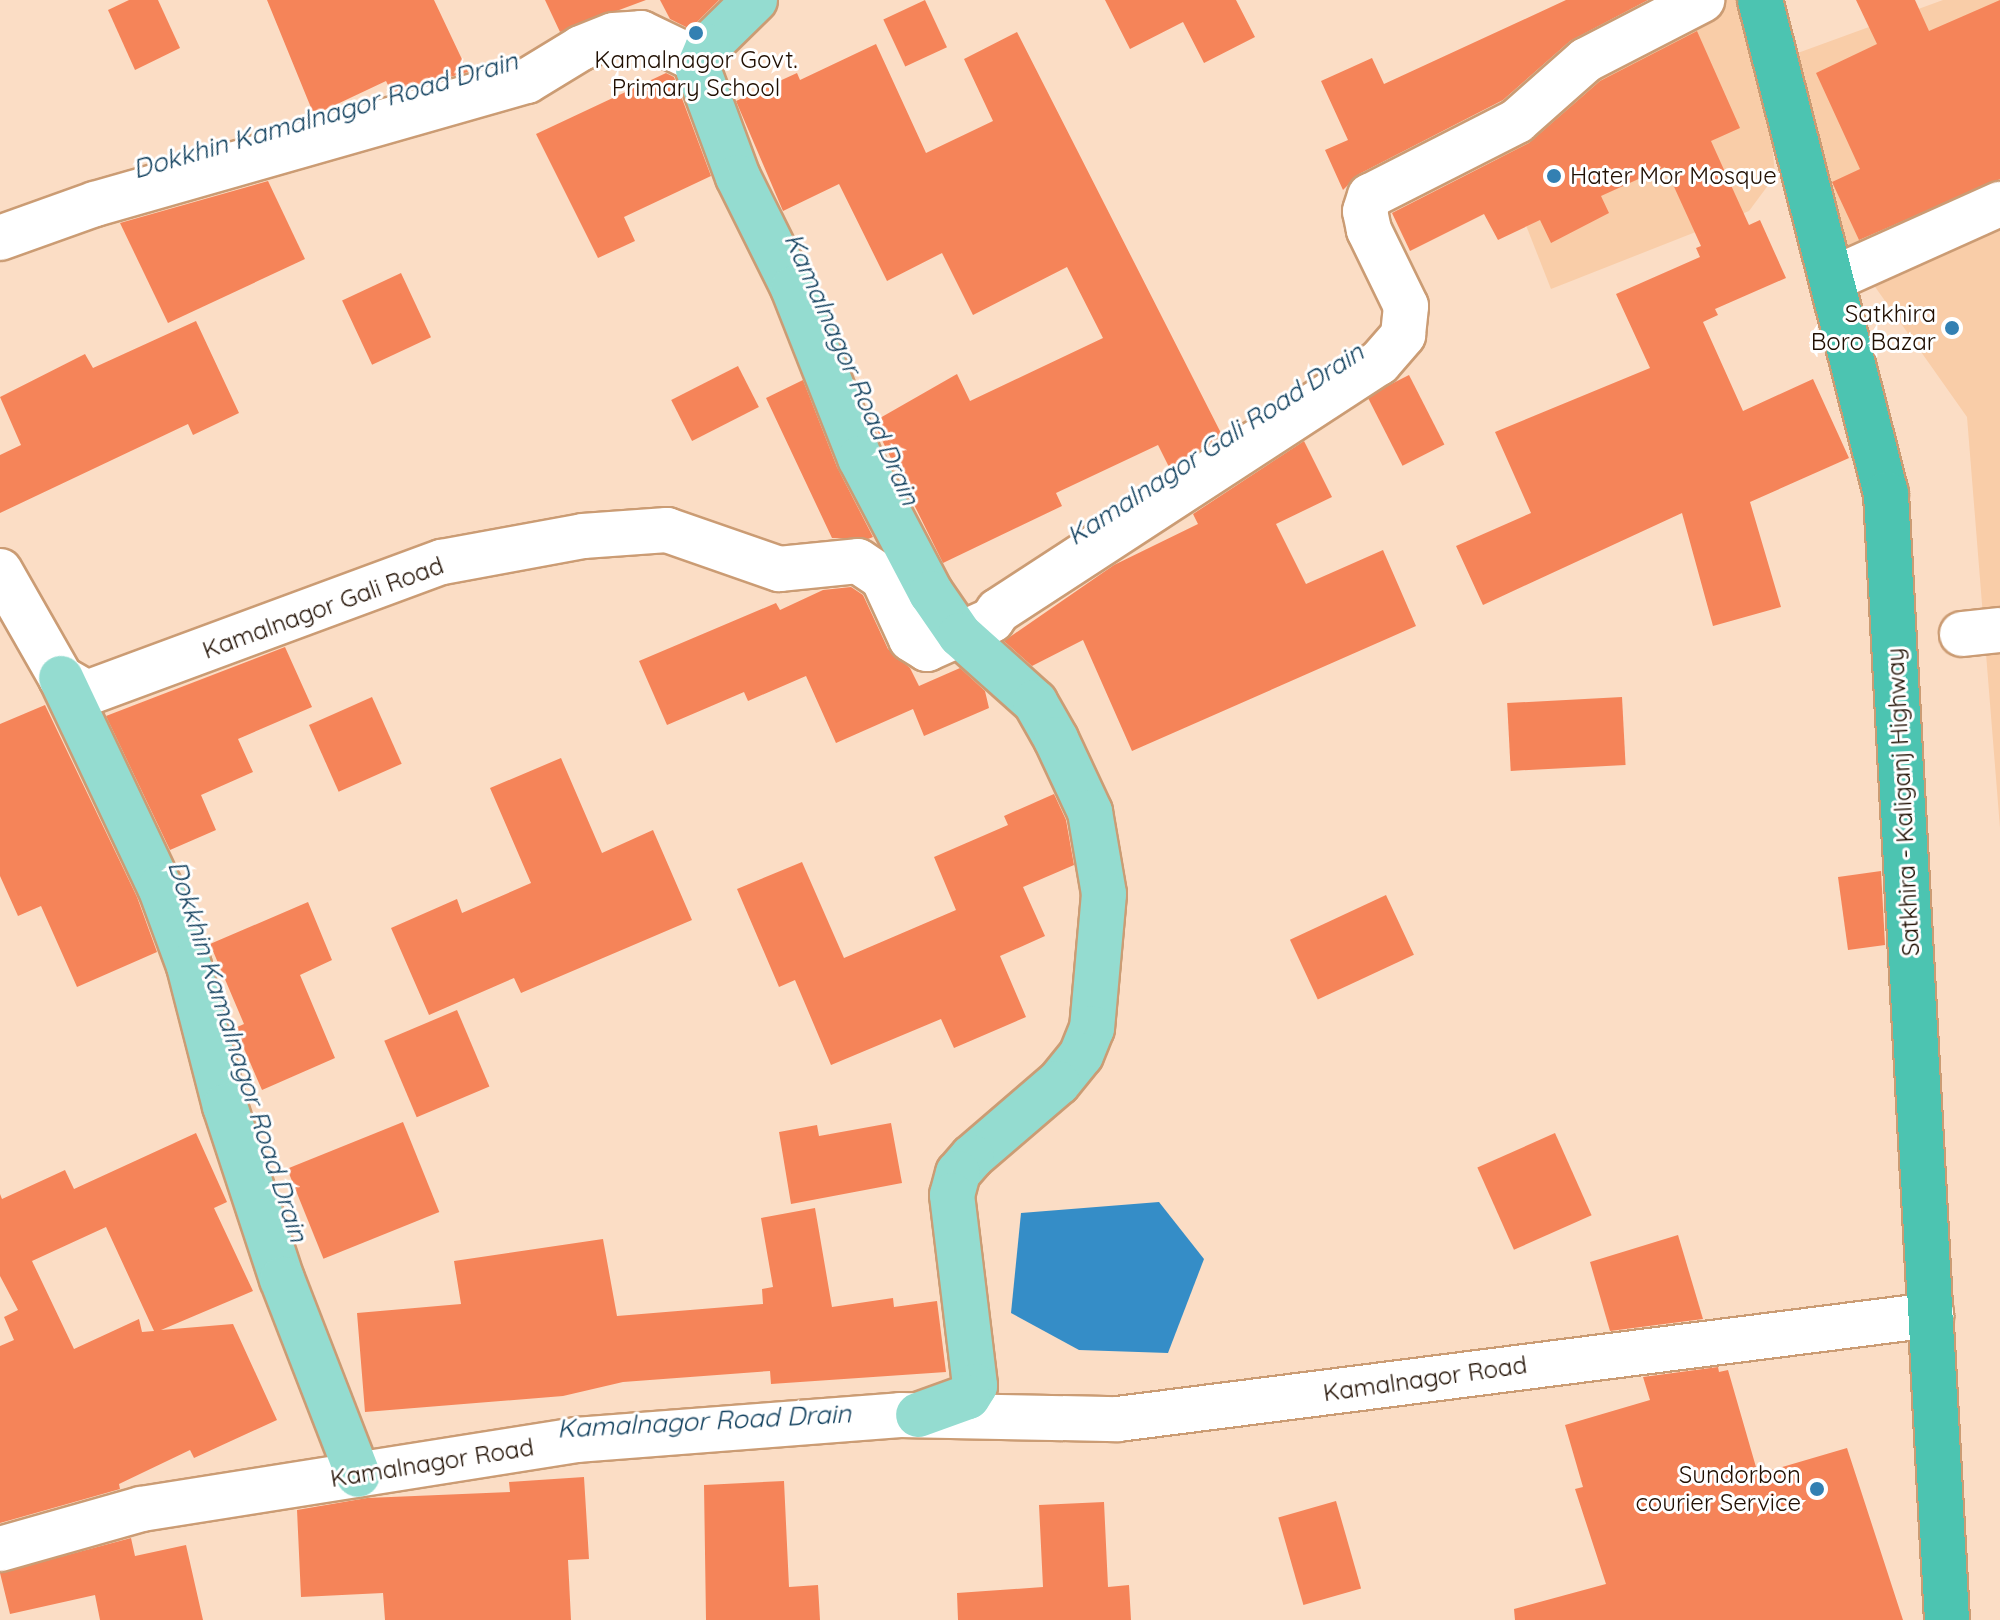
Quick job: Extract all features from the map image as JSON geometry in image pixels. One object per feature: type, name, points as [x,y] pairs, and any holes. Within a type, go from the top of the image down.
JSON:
[{"type":"highway","name":"Satkhira - Kaliganj Highway","points":[[1760,0],[1835,278],[1886,494],[1947,1620]]},
{"type":"main road","points":[[701,62],[708,46],[755,0]]},
{"type":"main road","name":"Kamalnagor Road","points":[[701,62],[701,79],[738,177],[793,288],[860,458],[931,593],[960,635],[1035,702],[1056,739],[1090,812],[1104,894],[1092,1028],[1081,1055],[1058,1083],[972,1157],[958,1173],[952,1195],[975,1386],[968,1397],[918,1415]]},
{"type":"main road","points":[[61,678],[165,900],[282,1279],[358,1475]]},
{"type":"street","name":"Kamalnagor Gali Road","points":[[61,678],[87,693],[442,562],[583,536],[667,530],[779,569],[858,561],[883,578],[911,639],[927,649],[992,620],[998,611],[1379,363],[1403,335],[1406,306],[1369,230],[1365,211],[1370,196],[1517,121],[1586,60],[1702,0]]},
{"type":"street","points":[[0,238],[95,204],[503,88],[614,35],[641,33],[701,62]]},
{"type":"street","points":[[1835,278],[2000,204]]},
{"type":"street","points":[[0,571],[61,678]]},
{"type":"street","name":"Kamalnagor Road","points":[[0,1549],[141,1509],[576,1440],[918,1415],[1118,1419],[1931,1315]]},
{"type":"shaded area","points":[[1699,0],[1753,0],[1761,14],[1775,176],[1749,211],[1551,289],[1491,136]]},
{"type":"shaded area","name":"Satkhira Boro Bazar","points":[[1943,0],[2000,0],[2000,828],[1967,417],[1842,240],[1795,54]]},
{"type":"water","points":[[1159,1202],[1204,1259],[1168,1353],[1079,1350],[1011,1313],[1021,1213]]},
{"type":"building","points":[[129,0],[158,0],[180,48],[135,70],[108,10]]},
{"type":"building","points":[[267,0],[434,0],[468,72],[392,93],[386,81],[314,115]]},
{"type":"building","points":[[545,0],[646,0],[560,32]]},
{"type":"building","points":[[660,0],[719,0],[690,29],[670,19]]},
{"type":"building","points":[[925,0],[947,47],[905,67],[883,19]]},
{"type":"building","points":[[1105,0],[1236,0],[1255,37],[1204,63],[1183,22],[1130,49]]},
{"type":"building","points":[[1566,0],[1648,0],[1570,41],[1503,100],[1359,174],[1343,190],[1325,150],[1348,140],[1321,81],[1372,58],[1384,84]]},
{"type":"building","points":[[1856,0],[1915,0],[1929,31],[2000,0],[2000,179],[1859,240],[1832,182],[1860,169],[1816,73],[1877,44]]},
{"type":"building","points":[[1697,31],[1740,128],[1711,141],[1749,225],[1760,220],[1786,278],[1715,309],[1718,315],[1703,322],[1743,411],[1813,379],[1849,458],[1750,502],[1781,607],[1713,626],[1682,513],[1483,605],[1456,546],[1531,513],[1495,432],[1650,368],[1616,294],[1700,257],[1696,248],[1701,246],[1665,167],[1601,196],[1609,213],[1551,243],[1540,220],[1498,240],[1484,214],[1410,251],[1392,213],[1529,143],[1600,81]]},
{"type":"building","points":[[1017,32],[1222,435],[1170,469],[1158,445],[1056,493],[1062,506],[943,563],[873,422],[957,374],[970,401],[1103,338],[1067,267],[973,315],[942,253],[887,281],[839,184],[783,211],[736,101],[797,73],[800,80],[876,44],[926,153],[993,121],[964,59]]},
{"type":"building","points":[[666,73],[674,77],[711,176],[624,217],[635,241],[598,258],[536,134]]},
{"type":"building","points":[[268,181],[305,259],[168,323],[120,223]]},
{"type":"building","points":[[401,273],[431,337],[372,365],[342,300]]},
{"type":"building","points":[[196,321],[239,413],[193,435],[188,424],[0,513],[0,455],[21,445],[0,397],[85,354],[93,368]]},
{"type":"building","points":[[738,366],[759,407],[692,441],[671,400]]},
{"type":"building","points":[[1409,375],[1444,444],[1403,466],[1367,396]]},
{"type":"building","points":[[803,380],[837,467],[873,537],[832,538],[766,398]]},
{"type":"building","points":[[1304,441],[1332,497],[1276,524],[1306,584],[1383,550],[1416,626],[1132,751],[1083,640],[1032,666],[1004,641],[1114,565],[1198,524],[1193,514]]},
{"type":"building","points":[[851,587],[863,595],[888,649],[910,668],[919,686],[960,668],[985,691],[989,708],[924,736],[913,709],[836,743],[806,676],[748,701],[744,692],[667,725],[639,661],[776,603],[780,610],[823,590]]},
{"type":"building","points":[[285,647],[312,707],[238,739],[253,772],[201,795],[216,830],[170,850],[106,716]]},
{"type":"building","points":[[372,697],[402,764],[339,792],[309,725]]},
{"type":"building","points":[[1622,697],[1626,765],[1511,771],[1507,703]]},
{"type":"building","points":[[45,705],[137,897],[157,952],[77,987],[41,906],[18,916],[0,876],[0,724]]},
{"type":"building","points":[[561,758],[602,853],[653,830],[692,920],[521,993],[514,978],[429,1015],[391,928],[457,899],[462,913],[531,883],[490,788]]},
{"type":"building","points":[[1054,794],[1066,820],[1074,865],[1023,887],[1045,936],[1000,956],[1026,1017],[954,1048],[941,1019],[831,1065],[795,980],[779,987],[737,889],[802,862],[844,958],[956,910],[934,857],[1008,825],[1004,816]]},
{"type":"building","points":[[1881,871],[1885,945],[1848,950],[1838,877]]},
{"type":"building","points":[[1386,895],[1414,955],[1318,1000],[1290,940]]},
{"type":"building","points":[[308,902],[332,960],[300,975],[335,1058],[262,1090],[235,1028],[244,1024],[210,944]]},
{"type":"building","points":[[457,1010],[489,1086],[417,1117],[384,1041]]},
{"type":"building","points":[[403,1122],[439,1212],[323,1259],[287,1169]]},
{"type":"building","points":[[891,1123],[902,1183],[791,1204],[779,1132],[817,1125],[819,1136]]},
{"type":"building","points":[[196,1133],[227,1202],[214,1208],[253,1291],[161,1330],[233,1324],[277,1420],[194,1458],[190,1450],[119,1484],[120,1489],[0,1523],[0,1346],[14,1340],[4,1317],[18,1310],[0,1276],[0,1194],[2,1199],[65,1170],[74,1189]],"holes":[[[106,1227],[154,1331],[142,1332],[139,1319],[74,1349],[32,1261]]]},
{"type":"building","points":[[1555,1133],[1592,1215],[1514,1250],[1477,1168]]},
{"type":"building","points":[[815,1208],[832,1307],[893,1298],[894,1307],[937,1301],[946,1372],[771,1384],[770,1371],[623,1382],[563,1396],[365,1412],[357,1313],[461,1304],[454,1261],[603,1239],[617,1316],[763,1304],[762,1289],[773,1287],[761,1218]]},
{"type":"building","points":[[1678,1235],[1703,1319],[1610,1331],[1590,1262]]},
{"type":"building","points":[[1718,1367],[1719,1372],[1728,1370],[1758,1474],[1847,1448],[1903,1620],[1515,1620],[1514,1609],[1606,1584],[1575,1489],[1583,1487],[1565,1425],[1650,1400],[1643,1377]]},
{"type":"building","points":[[584,1477],[589,1559],[568,1560],[571,1620],[385,1620],[383,1593],[301,1597],[297,1510],[367,1498],[510,1492],[509,1482]]},
{"type":"building","points":[[784,1481],[789,1587],[818,1585],[820,1620],[706,1620],[704,1485]]},
{"type":"building","points":[[1336,1501],[1361,1588],[1303,1605],[1278,1518]]},
{"type":"building","points":[[1104,1502],[1108,1587],[1129,1585],[1131,1620],[958,1620],[957,1593],[1043,1587],[1039,1505]]},
{"type":"building","points":[[131,1538],[135,1556],[186,1545],[203,1620],[100,1620],[95,1595],[10,1614],[0,1573]]},
{"type":"place","name":"Kamalnagor Govt. Primary School","points":[[696,33]]},
{"type":"place","name":"Hater Mor Mosque","points":[[1554,176]]},
{"type":"place","name":"Satkhira Boro Bazar","points":[[1952,328]]},
{"type":"place","name":"Sundorbon courier Service","points":[[1817,1489]]},
{"type":"water label","name":"Dokkhin Kamalnagor Road Drain","points":[[325,115]]},
{"type":"water label","name":"Kamalnagor Road Drain","points":[[852,369]]},
{"type":"water label","name":"Kamalnagor Gali Road Drain","points":[[1215,444]]},
{"type":"water label","name":"Dokkhin Kamalnagor Road Drain","points":[[238,1051]]},
{"type":"water label","name":"Kamalnagor Road Drain","points":[[704,1421]]}]
